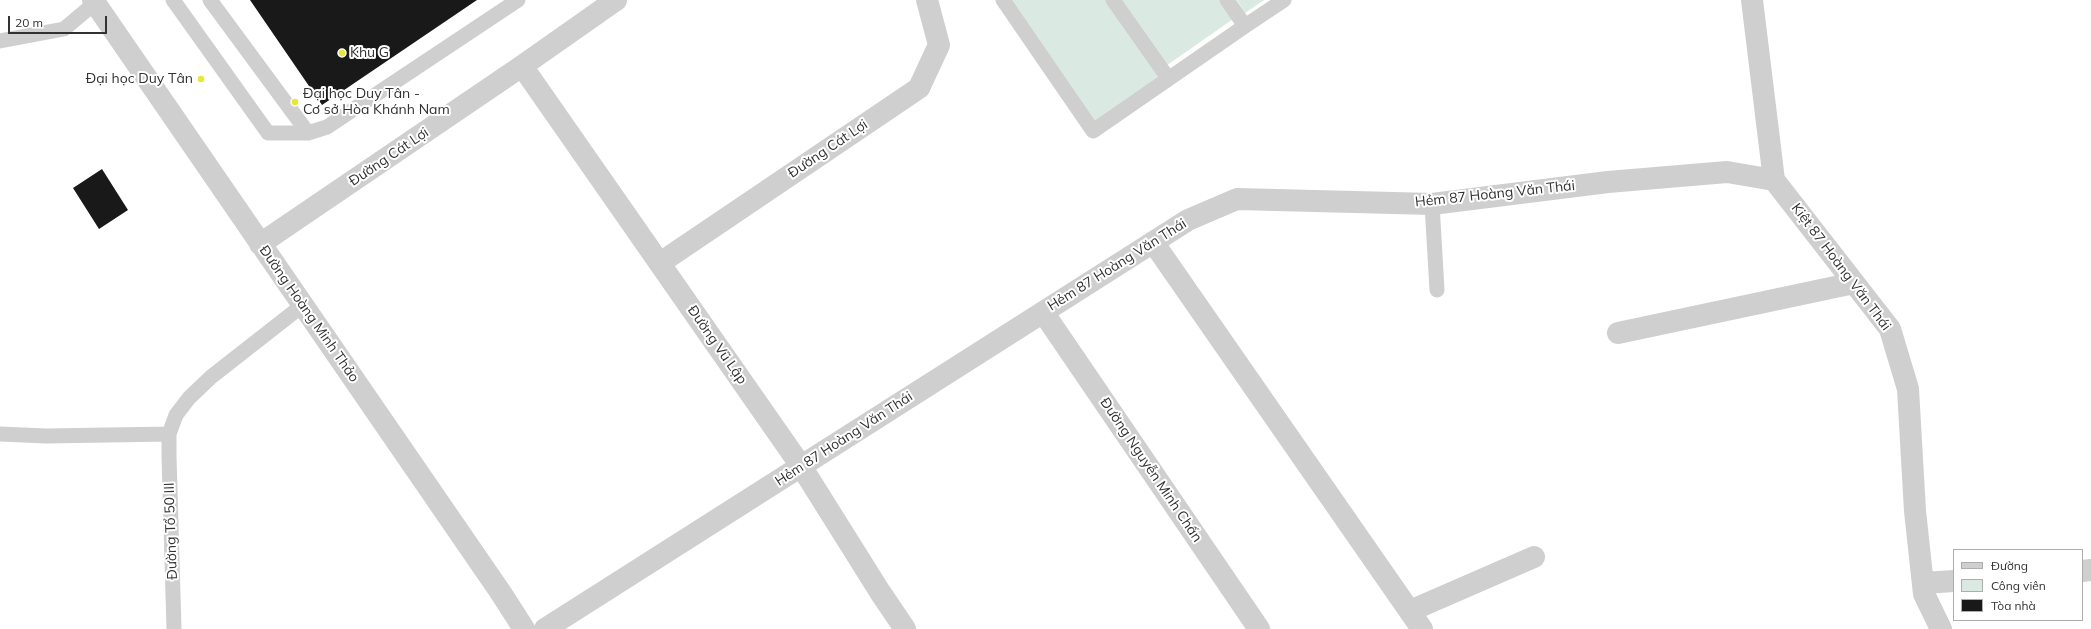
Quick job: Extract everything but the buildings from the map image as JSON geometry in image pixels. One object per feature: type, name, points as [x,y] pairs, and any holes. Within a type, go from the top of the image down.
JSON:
[{"type":"street","name":"Đường Cát Lợi","points":[[260,244],[522,66],[616,0]]},
{"type":"street","name":"Đường Cát Lợi","points":[[660,263],[920,88],[939,45],[927,0]]},
{"type":"street","points":[[1752,0],[1774,180]]},
{"type":"street","name":"Đường Hoàng Minh Thảo","points":[[94,2],[524,629]]},
{"type":"street","name":"Đường Vũ Lập","points":[[522,66],[801,466],[905,629]]},
{"type":"street","name":"Hẻm 87 Hoàng Văn Thái","points":[[545,629],[1188,220],[1237,199],[1432,204],[1608,182],[1727,172],[1774,180]]},
{"type":"street","name":"Kiệt 87 Hoàng Văn Thái","points":[[1774,180],[1890,329],[1908,389],[1915,510],[1924,594],[1941,629]]},
{"type":"street","points":[[1153,242],[1422,629]]},
{"type":"street","points":[[1618,333],[1854,283]]},
{"type":"street","name":"Đường Nguyễn Minh Chấn","points":[[1043,312],[1259,629]]},
{"type":"street","points":[[1410,611],[1534,557]]},
{"type":"street","points":[[1923,583],[1953,581]]},
{"type":"lane","points":[[173,0],[268,133],[308,133],[327,127],[518,0]]},
{"type":"lane","points":[[210,0],[308,133]]},
{"type":"lane","points":[[1003,0],[1093,131],[1168,78],[1284,0]]},
{"type":"lane","points":[[1113,0],[1168,78]]},
{"type":"lane","points":[[1228,0],[1245,26]]},
{"type":"lane","points":[[0,41],[64,29],[94,2]]},
{"type":"lane","points":[[1432,204],[1437,290]]},
{"type":"lane","name":"Đường Tổ 50 III","points":[[174,629],[169,434],[176,415],[189,398],[211,377],[303,305]]},
{"type":"lane","points":[[0,434],[46,436],[169,434]]},
{"type":"green space","points":[[1009,0],[1106,0],[1161,78],[1097,124]]},
{"type":"green space","points":[[1116,0],[1224,0],[1236,17],[1163,68]]},
{"type":"green space","points":[[1237,0],[1264,0],[1245,13]]},
{"type":"place","name":"Khu G","points":[[342,53]]},
{"type":"place","name":"Đại học Duy Tân","points":[[201,79]]},
{"type":"place","name":"Đại học Duy Tân - Cơ sở Hòa Khánh Nam","points":[[295,102]]}]
